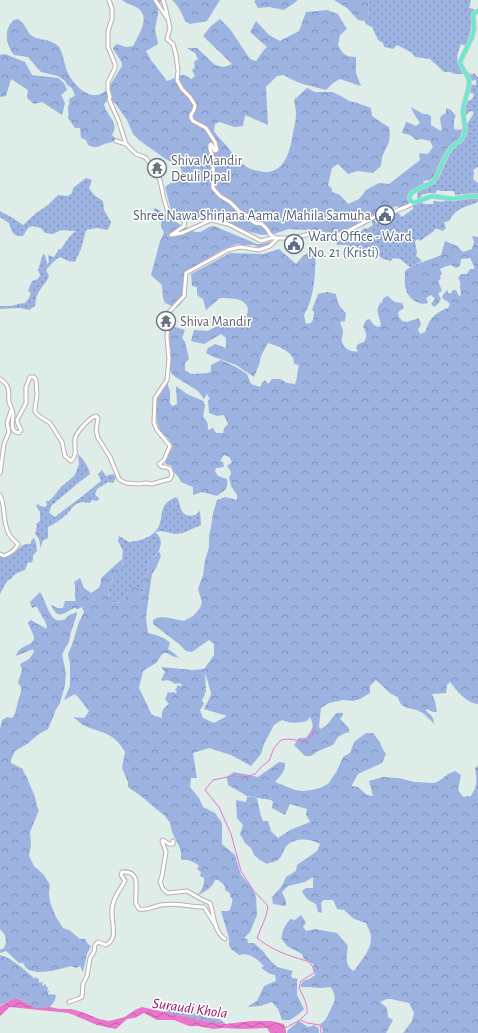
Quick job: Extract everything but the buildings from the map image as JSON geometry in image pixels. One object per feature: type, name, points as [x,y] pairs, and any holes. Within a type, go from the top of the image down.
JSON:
[{"type":"main road","points":[[478,11],[473,15],[474,29],[472,37],[460,62],[467,74],[469,82],[463,108],[465,126],[464,134],[459,142],[447,152],[434,181],[411,193],[410,198],[412,203],[432,196],[453,198],[478,196]]},
{"type":"street","points":[[109,0],[112,9],[112,19],[108,31],[108,47],[115,64],[115,68],[108,82],[109,99],[117,115],[126,144],[136,154],[146,158],[150,162],[160,180],[168,212],[185,221],[184,226],[171,235],[182,234],[211,220],[228,224],[260,241],[276,238],[294,238],[317,232],[335,236],[348,231],[376,216],[393,212],[412,203]]},
{"type":"street","points":[[155,0],[168,19]]},
{"type":"street","points":[[163,0],[170,28],[167,39],[173,44],[176,55],[178,71],[177,80],[182,89],[195,105],[191,118],[206,128],[217,149],[215,151],[211,144],[210,145],[213,158],[213,188],[220,196],[230,202],[240,212],[248,216],[254,223],[262,224],[270,234],[276,238]]},
{"type":"street","points":[[116,141],[126,144]]},
{"type":"street","points":[[0,379],[8,386],[12,409],[12,428],[15,431],[19,433],[21,429],[17,422],[17,418],[26,403],[26,390],[28,382],[30,378],[34,377],[36,380],[37,394],[35,412],[50,423],[62,442],[65,456],[71,461],[75,456],[75,438],[79,429],[96,416],[98,418],[96,430],[98,438],[110,457],[119,479],[126,483],[152,484],[170,479],[172,474],[170,469],[162,467],[159,464],[164,460],[170,446],[157,430],[154,423],[155,398],[167,380],[169,359],[167,336],[168,312],[184,296],[186,274],[228,250],[240,248],[259,250],[270,246],[276,238]]},
{"type":"street","points":[[0,473],[4,444],[9,432],[7,423],[12,409]]},
{"type":"street","points":[[0,495],[3,500],[7,529],[9,534],[18,544],[12,552],[4,556],[0,554]]},
{"type":"street","points":[[173,841],[173,844],[169,844],[163,840],[162,841],[166,852],[160,882],[163,889],[168,893],[187,891],[210,903],[216,926]]},
{"type":"street","points":[[69,1002],[82,997],[83,984],[87,976],[90,958],[94,952],[95,945],[98,942],[106,946],[110,943],[114,935],[112,910],[118,893],[125,881],[122,872],[129,873],[134,876],[136,881],[136,905],[139,910],[168,904],[204,907],[221,936],[225,939]]},
{"type":"green space","points":[[122,0],[162,0],[158,6],[155,29],[158,44],[146,51],[167,81],[183,75],[191,79],[195,76],[192,70],[195,67],[194,62],[198,59],[195,53],[187,48],[197,48],[215,65],[224,67],[232,64],[203,36],[211,26],[220,19],[230,29],[250,59],[256,61],[267,47],[250,32],[256,21],[269,35],[280,41],[299,31],[306,12],[327,10],[338,14],[347,29],[340,35],[338,45],[341,51],[345,54],[356,57],[356,73],[361,86],[340,79],[326,90],[299,83],[284,75],[277,76],[266,87],[268,125],[245,115],[243,126],[235,127],[219,122],[215,124],[214,131],[216,134],[239,161],[250,169],[268,172],[280,167],[288,155],[290,148],[296,113],[294,100],[307,88],[315,92],[332,92],[349,101],[371,108],[372,116],[389,127],[389,142],[382,157],[381,166],[373,173],[358,171],[348,174],[338,164],[332,168],[328,185],[332,189],[332,192],[340,195],[348,204],[359,199],[366,190],[379,183],[389,184],[420,160],[419,153],[428,154],[433,147],[430,141],[422,139],[416,140],[410,135],[402,133],[406,122],[416,126],[420,123],[411,107],[423,114],[431,116],[431,125],[442,131],[440,118],[446,113],[446,108],[451,110],[456,116],[454,119],[454,129],[460,130],[463,128],[460,138],[434,177],[429,181],[427,180],[423,182],[424,185],[411,193],[411,203],[399,209],[397,206],[386,210],[384,208],[377,209],[377,214],[341,233],[331,234],[323,231],[289,229],[274,234],[262,235],[198,218],[184,218],[175,215],[171,210],[165,187],[181,176],[182,171],[180,166],[167,160],[139,140],[133,134],[127,120],[115,103],[109,99],[104,104],[107,112],[114,122],[114,130],[112,135],[117,140],[98,147],[88,145],[86,140],[81,138],[80,128],[75,128],[68,118],[69,99],[75,96],[72,88],[58,76],[41,72],[28,57],[14,55],[9,47],[7,37],[8,28],[14,20],[18,19],[32,36],[47,40],[59,47],[68,73],[78,87],[89,94],[100,94],[107,90],[122,66],[122,63],[113,49],[114,46],[117,44],[126,47],[133,46],[143,25],[144,20],[141,11]]},
{"type":"green space","points":[[172,0],[220,0],[207,21],[190,24],[185,21],[180,9]]},
{"type":"green space","points":[[298,0],[284,10],[269,7],[258,8],[254,1]]},
{"type":"green space","points":[[334,0],[368,0],[369,11],[365,21],[358,20],[347,8]]},
{"type":"green space","points":[[368,0],[471,0],[469,8],[474,9],[470,33],[465,46],[461,44],[457,57],[463,74],[444,72],[430,59],[415,57],[412,53],[397,45],[393,49],[384,47],[383,43],[378,40],[372,27],[366,24],[365,21],[369,8]]},
{"type":"green space","points":[[5,54],[25,62],[32,75],[58,78],[64,83],[67,90],[61,95],[65,103],[62,115],[42,102],[34,104],[27,98],[28,90],[11,79],[6,96],[0,97],[0,55]]},
{"type":"green space","points":[[468,72],[472,75],[474,73],[478,77],[478,167],[473,170],[473,179],[478,183],[478,195],[473,193],[455,195],[454,191],[437,190],[436,193],[421,195],[421,198],[417,199],[418,192],[431,185],[438,179],[450,153],[463,139],[467,124],[474,113],[472,111],[469,112],[464,117],[466,99],[469,101],[473,98],[474,94],[469,92],[470,84],[476,85],[476,80],[470,81]]},
{"type":"green space","points":[[86,178],[92,180],[89,188],[94,195],[103,201],[104,210],[111,222],[108,230],[97,228],[86,230],[81,249],[75,262],[68,261],[60,257],[54,261],[46,270],[49,276],[36,298],[35,306],[29,310],[20,308],[0,309],[0,306],[12,306],[25,303],[31,293],[28,291],[32,281],[38,279],[40,275],[38,270],[43,254],[45,255],[47,264],[49,262],[48,255],[54,257],[59,249],[61,249],[76,231],[61,230],[53,234],[45,233],[41,228],[32,226],[28,228],[23,236],[17,236],[13,233],[9,223],[0,217],[0,211],[23,225],[58,195],[68,196],[72,193],[73,188]]},
{"type":"green space","points":[[466,197],[478,199],[478,202],[458,210],[449,221],[444,222],[446,228],[443,231],[435,229],[420,241],[418,239],[415,241],[417,252],[416,256],[422,261],[410,267],[400,259],[393,258],[391,261],[383,259],[375,253],[364,253],[356,246],[353,249],[346,245],[337,245],[336,242],[343,239],[350,238],[353,242],[357,241],[359,237],[356,233],[373,225],[371,221],[374,219],[376,223],[382,220],[386,221],[387,218],[394,218],[394,214],[398,213],[402,217],[413,209],[413,206],[420,201],[424,204],[433,204],[434,201],[444,202],[445,199]]},
{"type":"green space","points":[[155,208],[189,230],[195,232],[200,232],[214,226],[257,244],[271,242],[272,244],[265,250],[254,245],[237,244],[224,249],[185,272],[185,291],[183,300],[176,308],[165,303],[162,285],[151,275],[160,241],[164,233],[161,227],[161,219],[155,213]]},
{"type":"green space","points":[[472,236],[478,237],[478,704],[466,699],[450,682],[447,685],[446,693],[432,694],[437,712],[427,709],[426,711],[432,716],[434,724],[418,710],[407,708],[401,704],[398,697],[391,694],[376,680],[370,686],[370,693],[360,699],[329,703],[321,708],[320,729],[328,724],[335,714],[343,713],[340,719],[350,730],[349,732],[352,732],[345,733],[338,737],[333,745],[318,751],[311,756],[305,756],[294,745],[299,738],[306,738],[311,730],[313,726],[310,717],[307,721],[294,723],[282,720],[274,725],[264,744],[261,754],[251,766],[231,755],[209,748],[193,753],[197,778],[191,778],[190,787],[199,798],[203,807],[215,813],[222,823],[222,844],[235,855],[241,875],[252,888],[256,896],[257,915],[250,932],[244,938],[247,939],[248,943],[254,943],[277,967],[293,971],[291,975],[292,978],[298,979],[297,995],[304,1009],[290,1020],[282,1020],[278,1009],[272,1002],[260,1006],[247,1007],[257,1001],[264,986],[276,981],[275,975],[270,974],[261,968],[264,966],[256,959],[246,954],[239,955],[231,949],[221,911],[230,910],[232,898],[230,897],[230,893],[225,890],[222,883],[215,880],[208,889],[197,895],[204,885],[204,878],[200,876],[201,872],[197,869],[199,866],[191,861],[181,859],[179,846],[172,832],[170,823],[165,816],[128,787],[128,782],[122,768],[125,752],[121,745],[107,734],[83,725],[73,717],[84,718],[89,711],[75,694],[64,700],[70,686],[70,664],[68,654],[84,612],[82,607],[78,609],[74,608],[63,614],[58,614],[51,605],[58,608],[63,608],[65,601],[76,601],[74,582],[80,578],[84,588],[91,593],[96,590],[101,584],[101,578],[122,559],[122,566],[119,575],[114,577],[109,587],[111,602],[122,602],[128,592],[135,586],[140,592],[138,596],[141,596],[145,585],[141,582],[147,574],[149,560],[159,551],[161,556],[152,574],[147,609],[146,619],[148,633],[166,639],[170,643],[168,649],[179,658],[163,653],[156,663],[143,671],[139,688],[152,715],[162,718],[163,710],[169,704],[165,699],[167,693],[176,693],[177,692],[175,690],[177,686],[179,685],[180,687],[182,684],[175,684],[166,680],[161,680],[165,672],[161,667],[192,670],[204,669],[214,655],[214,644],[209,640],[192,652],[186,651],[153,624],[153,620],[160,617],[184,621],[193,616],[200,608],[202,602],[198,589],[203,575],[209,547],[209,536],[217,500],[225,497],[237,500],[237,495],[231,486],[229,477],[231,472],[227,466],[232,462],[229,457],[224,455],[220,461],[223,462],[224,467],[216,468],[215,471],[218,476],[227,479],[225,489],[217,496],[202,492],[193,495],[193,487],[181,482],[173,471],[172,466],[166,464],[165,462],[173,446],[167,437],[160,431],[156,413],[157,395],[160,387],[166,380],[170,391],[170,403],[172,406],[177,404],[176,386],[187,394],[203,401],[205,405],[203,417],[206,420],[208,430],[213,428],[216,433],[223,433],[224,428],[228,424],[224,415],[217,416],[209,413],[208,400],[210,399],[207,394],[204,399],[198,391],[174,376],[170,371],[170,329],[172,326],[185,330],[182,338],[185,342],[189,359],[185,363],[185,370],[191,374],[208,373],[211,371],[211,365],[221,360],[247,374],[251,384],[260,387],[265,380],[268,384],[272,379],[280,379],[287,383],[295,384],[299,365],[294,364],[292,356],[285,350],[268,343],[261,356],[254,377],[236,365],[206,353],[208,348],[215,344],[226,348],[226,338],[221,334],[204,344],[191,341],[194,330],[208,331],[226,320],[228,323],[239,322],[247,314],[248,307],[242,301],[220,298],[206,310],[203,299],[197,295],[197,287],[192,286],[191,274],[230,253],[263,254],[279,249],[296,264],[303,256],[316,248],[313,291],[304,315],[306,324],[311,323],[313,320],[314,312],[312,310],[318,294],[327,292],[336,294],[339,305],[346,313],[345,321],[340,322],[343,331],[342,342],[346,348],[351,351],[358,351],[356,348],[358,344],[364,342],[366,337],[363,326],[366,320],[370,319],[375,326],[380,327],[381,324],[378,309],[380,303],[382,303],[386,296],[394,302],[402,303],[404,308],[398,312],[402,321],[407,322],[419,318],[421,324],[418,330],[420,334],[425,332],[433,317],[439,312],[448,308],[450,304],[443,299],[442,296],[448,289],[447,292],[450,294],[453,290],[456,290],[459,296],[461,295],[460,281],[458,278],[461,274],[467,274],[470,269],[474,269],[474,266],[470,258],[461,259],[460,266],[456,268],[451,265],[440,269],[442,274],[440,276],[441,279],[438,281],[442,291],[438,293],[441,299],[434,307],[431,304],[435,299],[431,295],[426,298],[428,303],[425,304],[418,303],[409,296],[405,288],[405,271],[441,255],[445,241],[457,246],[463,252],[472,249],[474,242]],"holes":[[[205,672],[211,693],[204,709],[227,716],[214,723],[203,718],[200,710],[204,704],[202,700],[205,695],[204,693],[206,692]]]},
{"type":"green space","points":[[78,454],[86,463],[90,474],[51,506],[49,513],[55,517],[101,481],[98,474],[102,470],[106,476],[112,474],[117,476],[113,483],[108,482],[97,489],[95,494],[99,499],[97,501],[92,500],[90,503],[83,502],[76,504],[65,516],[48,527],[48,538],[43,541],[40,548],[38,537],[35,534],[36,524],[40,521],[40,512],[36,506],[38,504],[45,507],[47,505],[46,501],[49,501],[61,487],[74,476],[79,464]]},
{"type":"green space","points":[[176,497],[182,511],[185,514],[193,516],[200,511],[201,525],[183,533],[176,534],[161,531],[155,532],[159,526],[164,506]]},
{"type":"green space","points":[[155,532],[161,543],[159,550],[149,560],[147,574],[142,582],[145,585],[141,596],[128,592],[122,602],[111,602],[109,598],[109,586],[123,564],[123,551],[118,541],[119,536],[129,542],[138,541]]},
{"type":"green space","points":[[34,538],[37,551],[33,555],[33,560],[31,563],[28,562],[25,570],[17,573],[7,581],[0,594],[0,556],[3,557],[16,551],[24,545],[31,544],[31,541]]},
{"type":"green space","points":[[40,592],[54,619],[64,620],[77,612],[69,642],[62,654],[66,674],[65,685],[60,703],[48,729],[15,751],[11,763],[23,769],[35,796],[39,810],[30,832],[31,846],[29,856],[34,866],[44,875],[50,885],[50,902],[56,917],[63,928],[69,930],[80,939],[85,939],[91,946],[87,954],[83,972],[80,966],[76,968],[71,966],[52,971],[38,972],[29,970],[23,963],[19,963],[6,951],[0,953],[0,950],[4,948],[6,943],[5,935],[0,929],[0,730],[2,720],[7,717],[12,718],[15,714],[21,692],[21,687],[18,683],[22,670],[20,664],[29,659],[34,652],[33,649],[16,656],[20,649],[33,641],[34,636],[28,622],[31,620],[47,628],[37,606],[32,608],[30,602]]},
{"type":"green space","points":[[366,733],[373,733],[380,742],[386,754],[382,763],[358,774],[352,785],[358,787],[367,795],[373,796],[369,781],[383,777],[398,778],[415,782],[435,783],[455,771],[461,775],[458,790],[463,797],[471,796],[475,789],[476,783],[475,768],[478,766],[478,1033],[403,1033],[412,1021],[414,1013],[409,1003],[387,999],[380,1002],[387,1008],[388,1017],[393,1020],[386,1033],[322,1033],[323,1031],[320,1024],[325,1020],[330,1011],[335,997],[334,994],[331,987],[300,987],[303,981],[315,975],[313,964],[304,959],[302,954],[287,946],[281,938],[284,928],[290,919],[295,920],[301,915],[306,923],[303,927],[306,931],[316,929],[337,933],[348,946],[347,963],[354,971],[370,947],[370,934],[366,923],[354,919],[344,910],[337,909],[333,900],[324,900],[321,903],[322,913],[318,912],[316,904],[304,896],[302,891],[306,888],[313,888],[313,877],[305,882],[288,886],[282,892],[286,901],[286,906],[273,904],[272,897],[282,886],[286,877],[296,871],[297,865],[317,851],[320,844],[306,840],[297,840],[288,844],[280,858],[276,861],[267,864],[260,860],[254,855],[251,848],[245,843],[240,834],[243,825],[237,818],[236,800],[246,802],[247,797],[253,797],[247,796],[228,785],[227,777],[234,772],[258,777],[279,762],[285,763],[285,768],[275,782],[295,790],[303,791],[320,788],[328,784],[337,771],[343,757],[350,753],[354,742]],"holes":[[[256,798],[271,800],[273,802],[272,808],[285,815],[290,804],[307,809],[306,814],[310,822],[290,830],[278,838],[271,831],[268,821],[263,821]]]},
{"type":"green space","points":[[0,955],[17,964],[33,977],[33,979],[36,977],[37,979],[39,978],[39,983],[43,982],[42,986],[46,984],[46,987],[48,987],[47,991],[49,991],[48,994],[56,995],[55,1000],[50,1007],[36,1008],[16,998],[0,1005]]},
{"type":"green space","points":[[166,1009],[185,1011],[208,1018],[219,1019],[226,1024],[204,1021],[164,1012]]},
{"type":"green space","points":[[299,1021],[308,1027],[315,1025],[319,1029],[319,1033],[287,1033],[288,1030]]},
{"type":"water","points":[[16,998],[36,1008],[50,1007],[71,1009],[109,1021],[125,1017],[142,1007],[205,1021],[226,1024],[251,1021],[271,1021],[284,1024],[286,1033],[270,1033],[267,1028],[213,1029],[189,1026],[174,1020],[157,1020],[144,1013],[135,1018],[127,1019],[116,1029],[97,1025],[69,1013],[10,1007],[0,1016],[0,1006]]},
{"type":"waterway","points":[[285,1028],[300,1020],[307,1013],[306,1003],[299,988],[301,981],[314,973],[313,968],[308,962],[276,950],[257,938],[266,916],[268,906],[253,890],[241,871],[231,834],[219,807],[205,790],[213,780],[232,776],[245,777],[255,774],[269,761],[274,748],[281,740],[288,739],[303,741],[313,735],[315,726]]},
{"type":"waterway","points":[[301,1020],[307,1023],[320,1025],[321,1033]]},
{"type":"place","name":"Shiva Mandir Deuli Pipal","points":[[157,168]]},
{"type":"place","name":"Shree Nawa Shirjana Aama /Mahila Samuha","points":[[385,215]]},
{"type":"place","name":"Ward Office - Ward No. 21 (Kristi)","points":[[294,244]]},
{"type":"place","name":"Shiva Mandir","points":[[166,321]]},
{"type":"water label","name":"Suraudi Khola","points":[[190,1008]]}]
